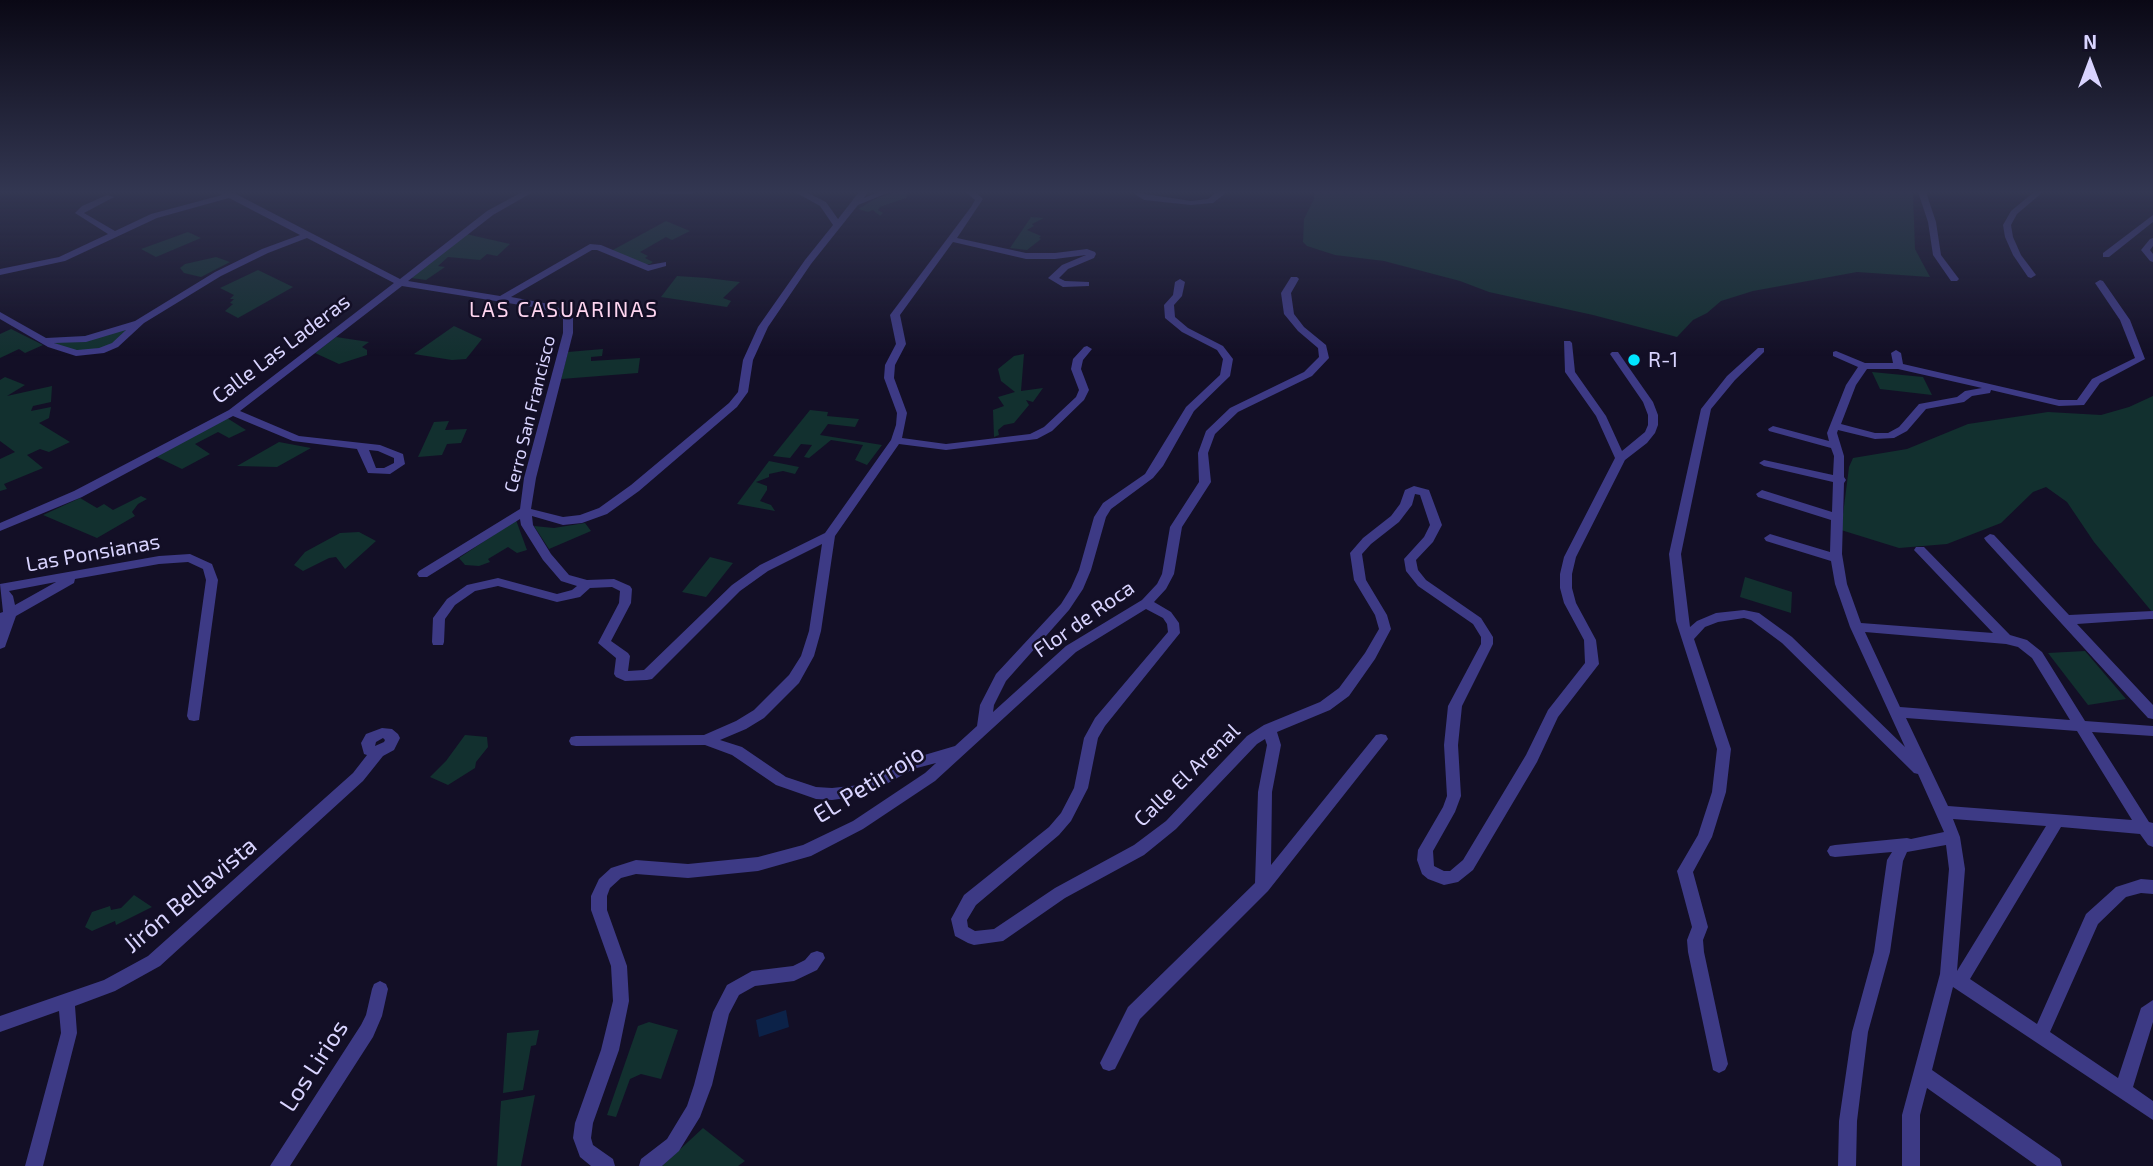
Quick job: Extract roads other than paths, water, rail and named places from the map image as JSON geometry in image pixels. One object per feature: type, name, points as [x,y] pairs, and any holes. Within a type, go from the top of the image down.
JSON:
[{"type":"street","points":[[0,272],[62,259],[88,246]]},
{"type":"street","points":[[0,316],[76,353],[93,353],[115,345],[126,330],[218,274],[277,246]]},
{"type":"street","name":"Cerro San Francisco","points":[[332,246],[401,283],[541,305],[568,318],[568,333],[530,478],[525,511],[563,521],[582,519],[603,511],[733,405],[743,393],[748,360],[763,327],[821,246]]},
{"type":"street","name":"Calle Las Laderas","points":[[0,527],[78,494],[233,412],[448,246]]},
{"type":"street","points":[[705,740],[741,725],[777,698],[794,679],[807,656],[815,631],[829,536],[896,440],[902,413],[888,371],[901,344],[895,315],[945,246]]},
{"type":"street","points":[[983,246],[1026,256],[1092,254],[1065,267],[1053,278],[1063,284],[1086,284]]},
{"type":"street","points":[[1936,246],[1937,255],[1954,279]]},
{"type":"street","points":[[2013,246],[2031,275]]},
{"type":"street","points":[[2106,255],[2117,246]]},
{"type":"street","points":[[2148,246],[2145,250],[2153,260]]},
{"type":"street","points":[[503,298],[590,247],[602,249],[648,268],[663,264]]},
{"type":"street","name":"Flor de Roca","points":[[963,749],[1071,649],[1146,603],[1162,586],[1168,574],[1176,527],[1205,482],[1203,453],[1210,433],[1221,420],[1234,411],[1308,374],[1324,358],[1323,347],[1301,329],[1289,314],[1286,293],[1294,279]]},
{"type":"street","points":[[983,730],[987,705],[1001,678],[1065,607],[1077,589],[1086,570],[1100,517],[1107,506],[1149,476],[1190,409],[1226,376],[1228,359],[1220,348],[1185,330],[1170,318],[1169,305],[1177,296],[1180,282]]},
{"type":"street","points":[[1836,354],[1864,366],[1897,360],[1993,390],[2059,403],[2080,403],[2096,381],[2140,359],[2125,320],[2100,283]]},
{"type":"street","points":[[1567,343],[1570,372],[1601,416],[1620,458]]},
{"type":"street","points":[[896,440],[946,447],[1034,438],[1048,429],[1080,398],[1084,390],[1076,369],[1078,359],[1087,348]]},
{"type":"street","points":[[1719,1064],[1696,952],[1695,940],[1700,927],[1685,871],[1706,837],[1719,792],[1724,749],[1682,621],[1675,554],[1706,410],[1731,378],[1761,350]]},
{"type":"street","name":"Calle El Arenal","points":[[1146,603],[1167,615],[1173,623],[1174,633],[1104,716],[1091,737],[1081,788],[1066,817],[1054,831],[970,900],[959,919],[961,931],[974,938],[997,936],[1060,893],[1139,850],[1171,825],[1207,790],[1242,748],[1269,729],[1335,699],[1344,692],[1370,656],[1382,635],[1384,622],[1360,580],[1356,553],[1400,514],[1410,492],[1424,492],[1434,513],[1436,525],[1429,539],[1410,559],[1412,571],[1422,583],[1477,621],[1487,637],[1485,652],[1463,687],[1455,706],[1451,745],[1454,796],[1426,850],[1427,869],[1440,877],[1451,878],[1461,872],[1532,758],[1552,714],[1584,679],[1592,664],[1590,639],[1570,603],[1566,574],[1570,557],[1620,458],[1650,433],[1653,415],[1648,402],[1615,354]]},
{"type":"street","points":[[1864,366],[1851,385],[1832,433],[1839,456],[1840,480],[1836,558],[1841,584],[1856,627],[1953,836],[1957,869],[1954,978]]},
{"type":"street","points":[[1835,426],[1875,436],[1890,436],[1903,429],[1923,406],[1960,400],[1969,394],[1993,390]]},
{"type":"street","points":[[233,412],[297,439],[362,447]]},
{"type":"street","points":[[1773,429],[1835,446]]},
{"type":"street","points":[[1764,463],[1840,480]]},
{"type":"street","points":[[1762,494],[1837,517]]},
{"type":"street","points":[[423,574],[525,511],[527,525],[547,557],[565,578],[587,584],[614,583],[625,589],[625,604],[604,643],[623,656],[621,674],[634,677],[647,675],[736,588],[764,568],[829,536]]},
{"type":"street","points":[[1770,538],[1836,558]]},
{"type":"street","points":[[1990,538],[2153,714]]},
{"type":"street","points":[[1920,550],[2006,639]]},
{"type":"street","name":"Las Ponsianas","points":[[0,589],[159,559],[190,558],[208,567],[212,580],[194,716]]},
{"type":"street","points":[[5,617],[77,576]]},
{"type":"street","points":[[438,642],[439,618],[451,602],[471,588],[498,582],[557,598],[576,594],[587,584]]},
{"type":"street","points":[[0,589],[7,596],[0,644]]},
{"type":"street","points":[[1687,639],[1702,624],[1716,618],[1744,614],[1755,616],[1787,640],[1927,777]]},
{"type":"street","points":[[2066,620],[2150,615]]},
{"type":"street","points":[[1856,627],[2006,639],[2022,643],[2037,654],[2150,832]]},
{"type":"street","points":[[1896,712],[2153,732]]},
{"type":"street","points":[[737,751],[741,725]]},
{"type":"street","points":[[1263,886],[1265,792],[1274,744],[1269,729]]},
{"type":"street","points":[[1110,1063],[1133,1013],[1263,886],[1381,739]]},
{"type":"street","points":[[576,741],[705,740],[737,751],[781,781],[816,793],[832,794],[862,791],[909,765],[963,749]]},
{"type":"street","name":"EL Petirrojo","points":[[606,1166],[586,1151],[582,1138],[583,1124],[610,1051],[621,1001],[619,966],[599,910],[601,890],[609,878],[622,870],[636,867],[702,870],[758,864],[806,851],[858,825],[899,799],[963,749]]},
{"type":"street","name":"Jirón Bellavista","points":[[0,1024],[109,986],[154,961],[358,778],[378,752]]},
{"type":"street","points":[[1943,811],[2150,832]]},
{"type":"street","points":[[1911,1166],[1911,1115],[1921,1073],[1954,978],[2057,821]]},
{"type":"street","points":[[1835,851],[1953,836]]},
{"type":"street","points":[[1847,1166],[1848,1121],[1860,1032],[1882,952],[1895,860],[1902,847],[1913,843]]},
{"type":"street","points":[[2040,1036],[2092,919],[2121,892],[2141,886],[2153,887]]},
{"type":"street","points":[[648,1166],[673,1145],[694,1111],[703,1086],[721,1012],[733,990],[752,979],[794,973],[811,965],[817,958]]},
{"type":"street","points":[[1954,978],[2153,1111]]},
{"type":"street","name":"Los Lirios","points":[[279,1166],[367,1031],[374,1016],[380,989]]},
{"type":"street","points":[[34,1166],[69,1033],[66,1002]]},
{"type":"street","points":[[2123,1091],[2147,1014],[2153,1008]]},
{"type":"street","points":[[1921,1073],[2053,1166]]},
{"type":"water","points":[[786,1010],[789,1027],[759,1037],[756,1020]]},
{"type":"place","name":"R-1","points":[[1634,360]]},
{"type":"district","name":"LAS CASUARINAS","points":[[564,310]]}]
